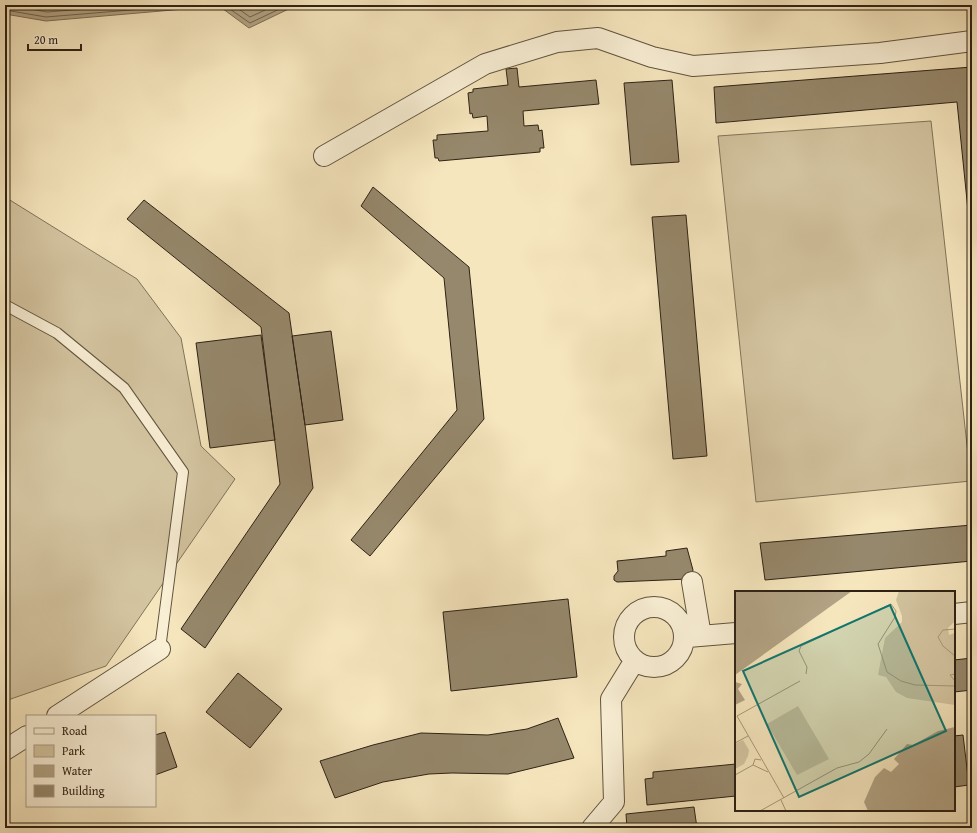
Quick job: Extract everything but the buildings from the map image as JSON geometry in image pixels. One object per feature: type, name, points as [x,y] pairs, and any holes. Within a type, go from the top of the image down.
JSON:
[{"type":"street","points":[[324,156],[485,64],[557,42],[598,38],[652,57],[692,66],[880,53],[972,41]]},
{"type":"street","points":[[692,582],[693,637]]},
{"type":"street","points":[[693,637],[672,612],[663,607],[652,606],[642,608],[634,613],[627,621],[623,642],[627,652],[635,660],[642,665],[651,667],[661,666],[670,662],[693,637],[735,633]]},
{"type":"street","points":[[955,614],[972,612]]},
{"type":"street","points":[[59,715],[160,649]]},
{"type":"street","points":[[592,828],[614,802],[611,699],[635,660]]},
{"type":"street","points":[[5,750],[26,737]]},
{"type":"lane","points":[[5,305],[57,333],[124,388],[183,472],[160,649]]},
{"type":"green space","points":[[931,121],[971,481],[756,502],[718,136]]},
{"type":"green space","points":[[5,197],[137,279],[181,338],[201,446],[235,479],[106,666],[5,701]]},
{"type":"water","points":[[5,5],[297,5],[249,28],[219,6],[46,21],[5,14]]}]
